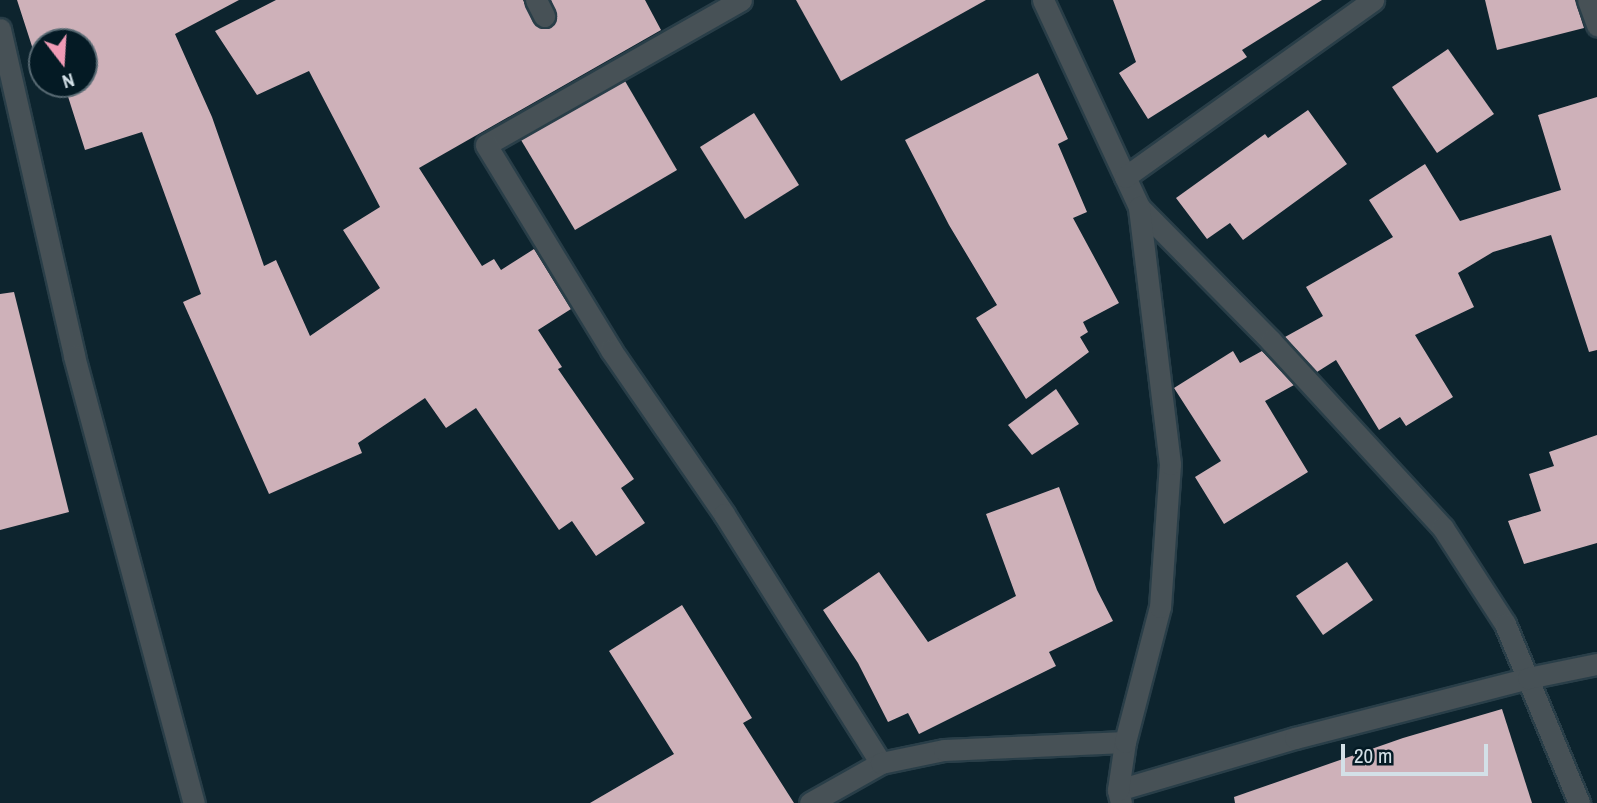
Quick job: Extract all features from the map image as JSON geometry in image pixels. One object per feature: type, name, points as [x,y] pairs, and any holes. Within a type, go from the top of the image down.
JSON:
[{"type":"street","points":[[741,0],[486,145],[611,350],[724,514],[881,763]]},
{"type":"street","points":[[1044,0],[1139,207],[1170,464],[1160,607],[1125,742],[1120,797],[1295,738],[1528,678],[1597,664]]},
{"type":"street","points":[[1125,177],[1373,0]]},
{"type":"street","points":[[1588,0],[1597,25]]},
{"type":"street","points":[[0,29],[74,356],[194,803]]},
{"type":"street","points":[[1139,207],[1271,341],[1443,528],[1505,624],[1578,803]]},
{"type":"street","points":[[810,803],[881,763],[944,750],[1125,742]]},
{"type":"building","points":[[17,0],[239,0],[175,34],[212,117],[264,266],[276,260],[310,336],[380,288],[343,230],[380,207],[309,71],[257,95],[215,31],[276,0],[523,0],[533,22],[544,29],[550,27],[557,17],[551,0],[645,0],[661,30],[419,168],[482,266],[494,259],[501,270],[534,249],[571,309],[538,330],[562,367],[558,369],[634,479],[621,488],[645,523],[596,556],[572,521],[559,530],[476,408],[446,428],[425,398],[358,443],[362,453],[269,494],[183,302],[201,294],[142,132],[85,150],[68,98],[98,98],[98,28],[28,28],[28,34]]},
{"type":"building","points":[[796,0],[986,0],[841,81]]},
{"type":"building","points":[[1113,0],[1322,0],[1242,50],[1247,57],[1148,119],[1119,73],[1136,62]]},
{"type":"building","points":[[1485,0],[1575,0],[1584,28],[1497,50]]},
{"type":"building","points":[[1448,49],[1494,114],[1437,153],[1392,87]]},
{"type":"building","points":[[1038,73],[1068,139],[1058,144],[1087,212],[1073,218],[1119,303],[1083,322],[1088,332],[1080,337],[1089,352],[1026,399],[976,318],[997,305],[949,225],[905,140]]},
{"type":"building","points":[[625,81],[677,170],[575,230],[521,140]]},
{"type":"building","points":[[1597,97],[1597,350],[1589,352],[1551,235],[1493,252],[1458,273],[1474,307],[1415,335],[1453,397],[1406,426],[1400,417],[1379,430],[1336,360],[1317,372],[1285,337],[1323,316],[1306,287],[1393,237],[1369,200],[1425,164],[1460,221],[1561,190],[1538,115]]},
{"type":"building","points":[[1308,110],[1347,164],[1243,240],[1230,223],[1207,239],[1176,198],[1265,134],[1268,138]]},
{"type":"building","points":[[754,113],[799,185],[745,219],[700,147]]},
{"type":"building","points":[[14,292],[69,512],[0,530],[0,294]]},
{"type":"building","points":[[1233,351],[1240,363],[1262,351],[1294,385],[1265,401],[1308,472],[1224,524],[1195,477],[1221,461],[1174,388]]},
{"type":"building","points":[[1056,389],[1079,424],[1032,455],[1008,425]]},
{"type":"building","points":[[1597,435],[1597,543],[1524,564],[1508,521],[1541,511],[1529,474],[1554,466],[1549,452]]},
{"type":"building","points":[[1059,487],[1097,590],[1113,621],[1049,652],[1056,666],[919,734],[908,713],[888,722],[858,663],[823,610],[879,572],[928,642],[1016,596],[986,514]]},
{"type":"building","points":[[1347,562],[1373,600],[1323,635],[1296,596]]},
{"type":"building","points":[[682,605],[752,718],[743,723],[794,803],[590,803],[674,754],[609,651]]},
{"type":"building","points":[[1502,709],[1532,803],[1235,803],[1234,797],[1403,738]]}]
